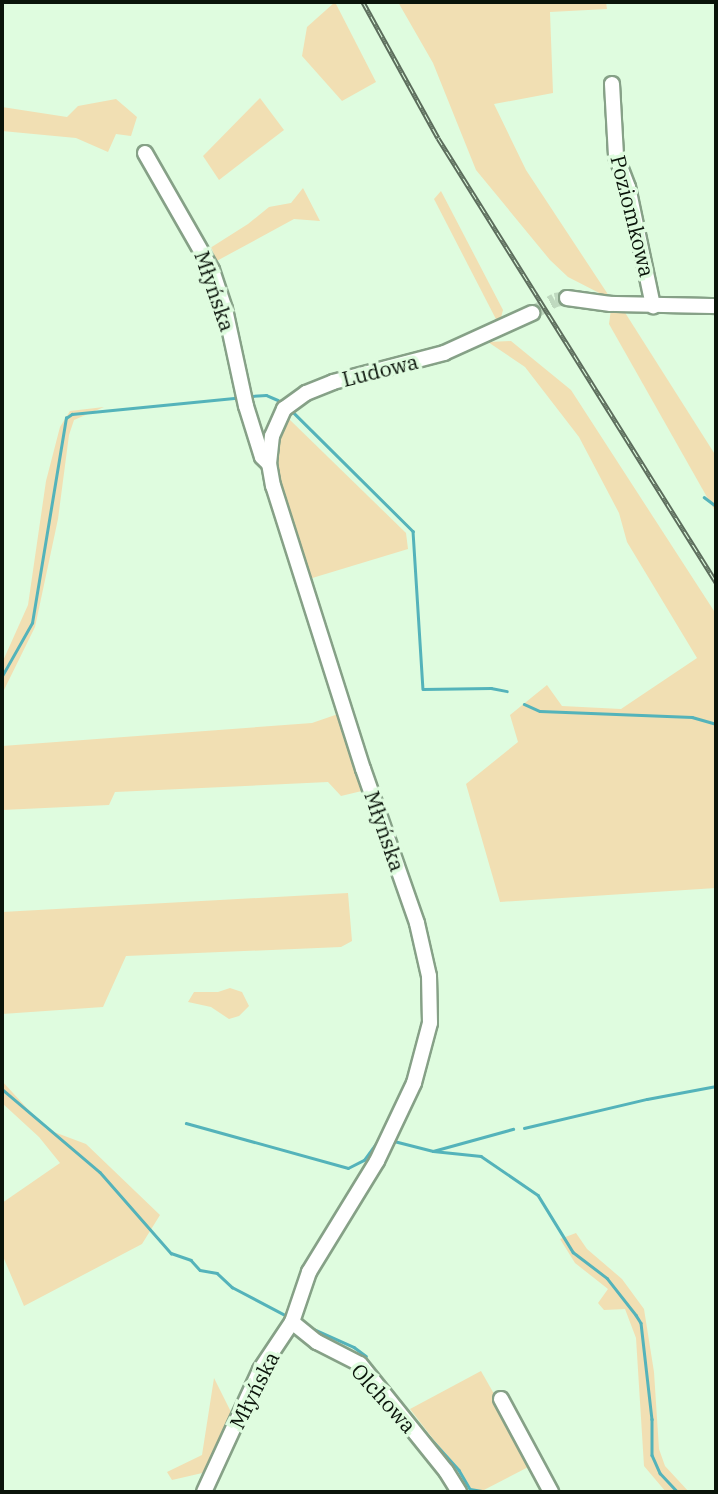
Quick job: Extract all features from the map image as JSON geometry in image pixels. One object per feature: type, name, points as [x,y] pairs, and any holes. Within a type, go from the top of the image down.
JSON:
[{"type":"street","name":"Poziomkowa","points":[[612,84],[616,156],[628,187],[653,306]]},
{"type":"street","name":"Młyńska","points":[[145,153],[212,270],[225,309],[246,406],[262,457],[269,464],[355,744],[417,923],[429,976],[430,1023],[414,1083],[377,1161],[309,1272],[292,1322],[260,1370],[204,1492]]},
{"type":"street","points":[[567,298],[653,306],[716,306]]},
{"type":"street","name":"Ludowa","points":[[269,464],[272,436],[278,419],[298,398],[325,385],[444,353],[532,313]]},
{"type":"street","name":"Olchowa","points":[[292,1322],[317,1342],[360,1364],[446,1471],[459,1492]]},
{"type":"street","points":[[501,1399],[551,1492]]},
{"type":"shaded area","points":[[335,2],[376,82],[342,101],[302,56],[307,27]]},
{"type":"shaded area","points":[[398,2],[606,2],[607,9],[550,12],[553,93],[494,104],[526,170],[611,299],[568,277],[550,260],[476,170],[433,63]]},
{"type":"shaded area","points":[[260,98],[284,130],[219,180],[203,156]]},
{"type":"shaded area","points":[[116,99],[137,117],[131,136],[116,134],[108,152],[76,138],[2,131],[2,107],[67,117],[78,106]]},
{"type":"shaded area","points":[[303,188],[320,221],[294,219],[213,263],[207,250],[269,207],[291,203]]},
{"type":"shaded area","points":[[441,191],[503,310],[499,325],[434,199]]},
{"type":"shaded area","points":[[611,309],[624,311],[716,456],[716,513],[609,324]]},
{"type":"shaded area","points":[[511,341],[571,390],[716,614],[716,888],[500,902],[466,784],[518,742],[510,715],[547,685],[562,706],[621,709],[697,658],[627,542],[619,513],[579,437],[525,367],[488,342]]},
{"type":"shaded area","points":[[104,407],[74,420],[69,435],[58,519],[35,627],[2,694],[2,663],[28,605],[46,481],[60,427],[70,411]]},
{"type":"shaded area","points":[[287,417],[406,533],[408,549],[309,579],[274,462]]},
{"type":"shaded area","points":[[341,713],[366,790],[341,796],[328,782],[115,792],[109,805],[2,810],[2,746],[312,723]]},
{"type":"shaded area","points":[[348,893],[352,941],[341,947],[126,956],[103,1007],[2,1014],[2,912]]},
{"type":"shaded area","points":[[230,988],[242,992],[249,1006],[239,1016],[229,1019],[211,1007],[188,1002],[194,992],[218,992]]},
{"type":"shaded area","points":[[2,1081],[46,1129],[86,1144],[160,1215],[142,1244],[24,1306],[2,1254],[2,1203],[60,1163],[39,1137],[2,1103]]},
{"type":"shaded area","points":[[576,1233],[587,1249],[622,1279],[644,1309],[654,1372],[659,1449],[665,1466],[689,1492],[666,1492],[644,1466],[636,1338],[625,1309],[604,1310],[598,1303],[608,1289],[575,1263],[560,1239]]},
{"type":"shaded area","points":[[481,1371],[534,1464],[480,1492],[474,1492],[410,1409]]},
{"type":"shaded area","points":[[214,1378],[235,1420],[211,1471],[172,1480],[167,1472],[202,1455]]},
{"type":"waterway","points":[[251,396],[266,395],[278,400]]},
{"type":"waterway","points":[[2,676],[32,623],[66,418],[72,414],[236,398]]},
{"type":"waterway","points":[[291,410],[413,531],[423,689],[491,688],[507,691]]},
{"type":"waterway","points":[[704,497],[716,506]]},
{"type":"waterway","points":[[524,704],[540,711],[692,717],[716,724]]},
{"type":"waterway","points":[[524,1128],[716,1086]]},
{"type":"waterway","points":[[2,1089],[100,1172],[171,1253],[191,1260],[200,1270],[217,1273],[232,1287],[287,1316]]},
{"type":"waterway","points":[[186,1123],[348,1168],[364,1160],[382,1135]]},
{"type":"waterway","points":[[394,1141],[433,1151],[513,1129]]},
{"type":"waterway","points":[[433,1151],[481,1156],[538,1195],[573,1252],[607,1278],[636,1315],[641,1323],[652,1419],[652,1455],[660,1473],[678,1492]]},
{"type":"waterway","points":[[309,1327],[354,1347],[366,1356]]},
{"type":"waterway","points":[[414,1420],[459,1470],[470,1489],[488,1492]]},
{"type":"tunnel","points":[[532,313],[555,300],[567,298]]},
{"type":"railway","points":[[363,2],[438,138],[716,582]]}]
